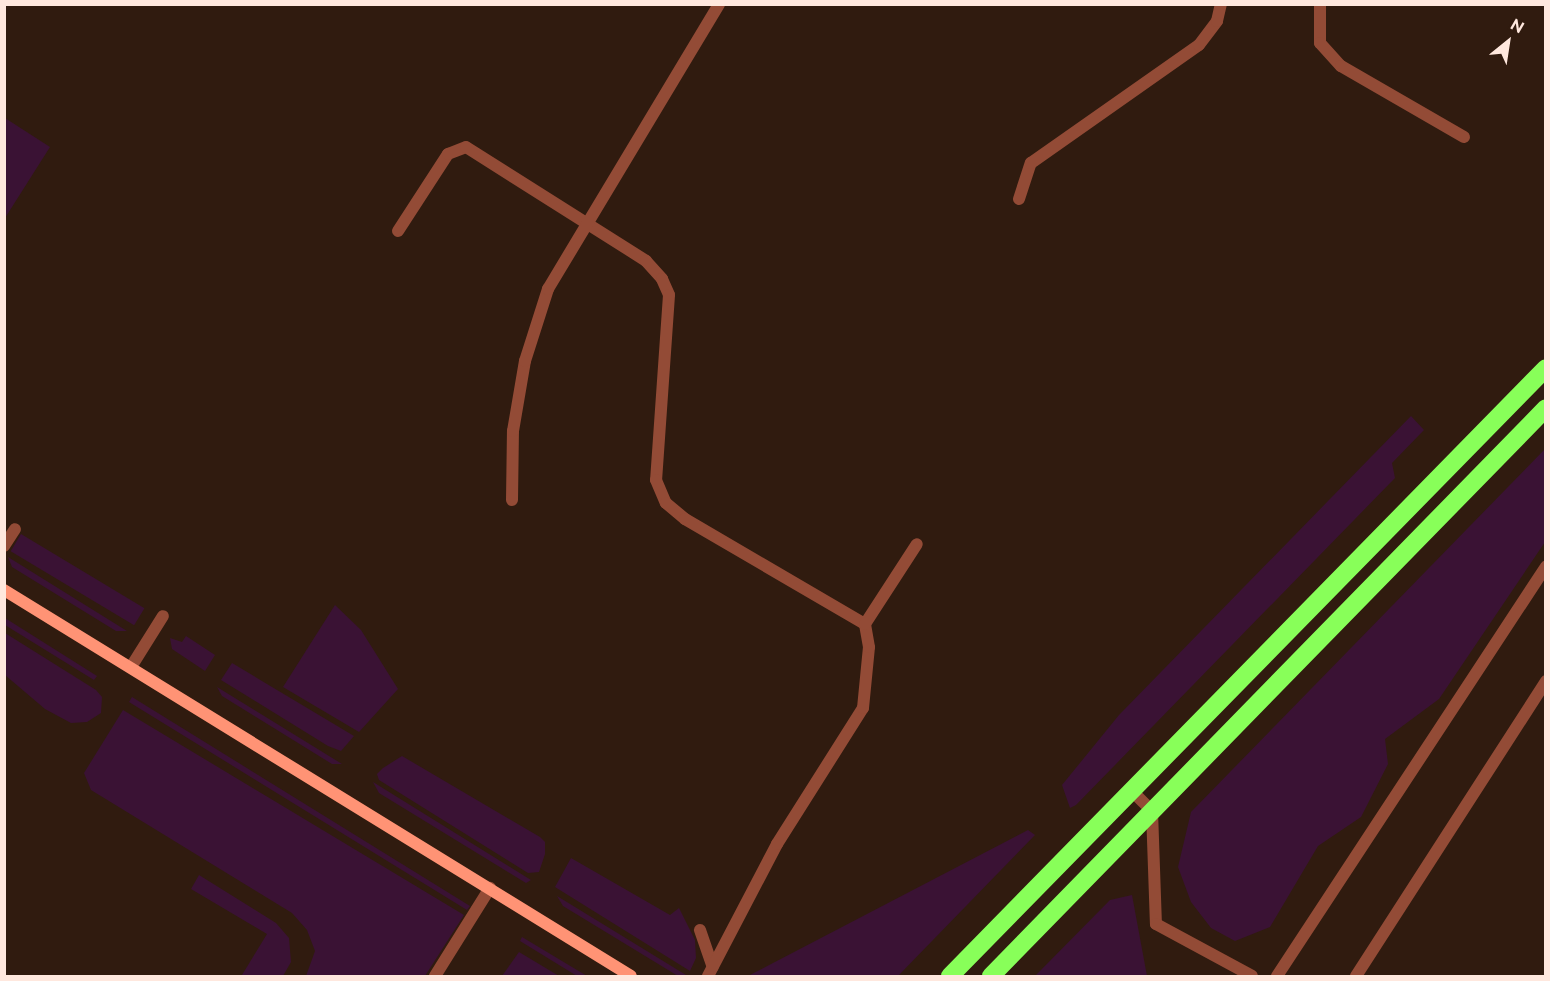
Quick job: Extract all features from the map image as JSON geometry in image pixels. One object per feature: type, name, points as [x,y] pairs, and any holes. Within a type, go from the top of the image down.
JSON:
[{"type":"highway","points":[[950,976],[1545,368]]},
{"type":"highway","points":[[991,976],[1544,410]]},
{"type":"main road","points":[[4,590],[631,976]]},
{"type":"street","points":[[512,500],[513,431],[525,361],[548,289],[588,226],[719,4]]},
{"type":"street","points":[[1019,199],[1031,163],[1199,45],[1216,21],[1221,4]]},
{"type":"street","points":[[1320,4],[1320,43],[1341,66],[1464,137]]},
{"type":"street","points":[[398,231],[448,154],[466,147],[646,261],[662,279],[669,295],[656,480],[666,503],[685,519],[865,624]]},
{"type":"street","points":[[4,546],[15,529]]},
{"type":"street","points":[[711,972],[777,844],[863,708],[869,647],[865,624],[917,544]]},
{"type":"street","points":[[1277,976],[1545,567]]},
{"type":"street","points":[[131,668],[163,616]]},
{"type":"street","points":[[1356,976],[1545,681]]},
{"type":"street","points":[[1132,791],[1152,811],[1156,924],[1252,976]]},
{"type":"street","points":[[435,976],[490,888]]},
{"type":"street","points":[[700,930],[711,972]]},
{"type":"shaded area","points":[[5,118],[50,147],[5,218]]},
{"type":"shaded area","points":[[1411,416],[1424,430],[1392,463],[1395,478],[1076,805],[1070,808],[1062,785],[1119,715]]},
{"type":"shaded area","points":[[1545,449],[1545,542],[1439,699],[1385,739],[1388,764],[1361,817],[1318,846],[1270,927],[1235,941],[1211,928],[1191,902],[1178,867],[1191,812]]},
{"type":"shaded area","points":[[21,534],[144,608],[134,625],[11,551]]},
{"type":"shaded area","points":[[8,557],[127,631],[116,631],[12,567]]},
{"type":"shaded area","points":[[335,605],[361,630],[398,689],[359,732],[283,687]]},
{"type":"shaded area","points":[[5,618],[97,676],[94,680],[5,625]]},
{"type":"shaded area","points":[[5,633],[96,690],[102,697],[101,713],[87,722],[71,723],[45,709],[5,675]]},
{"type":"shaded area","points":[[186,636],[215,655],[205,671],[172,649],[170,638],[182,642]]},
{"type":"shaded area","points":[[232,663],[354,736],[341,751],[328,746],[221,680]]},
{"type":"shaded area","points":[[217,687],[342,764],[332,764],[222,696]]},
{"type":"shaded area","points":[[132,697],[470,906],[467,910],[129,702]]},
{"type":"shaded area","points":[[123,710],[464,915],[425,976],[306,976],[315,951],[307,930],[292,913],[91,790],[84,773]]},
{"type":"shaded area","points":[[402,756],[540,837],[545,842],[545,854],[539,872],[528,873],[379,780],[377,774]]},
{"type":"shaded area","points":[[373,782],[531,880],[526,883],[379,793]]},
{"type":"shaded area","points":[[1028,830],[1035,835],[898,976],[748,976]]},
{"type":"shaded area","points":[[571,858],[670,915],[679,908],[695,940],[696,958],[690,971],[555,887]]},
{"type":"shaded area","points":[[199,875],[276,923],[289,938],[291,962],[283,976],[242,975],[267,934],[191,889]]},
{"type":"shaded area","points":[[1132,895],[1147,976],[1035,976],[1110,900]]},
{"type":"shaded area","points":[[557,896],[686,975],[678,976],[563,906]]},
{"type":"shaded area","points":[[522,937],[587,976],[577,976],[520,941]]},
{"type":"shaded area","points":[[519,952],[559,976],[502,976]]}]
